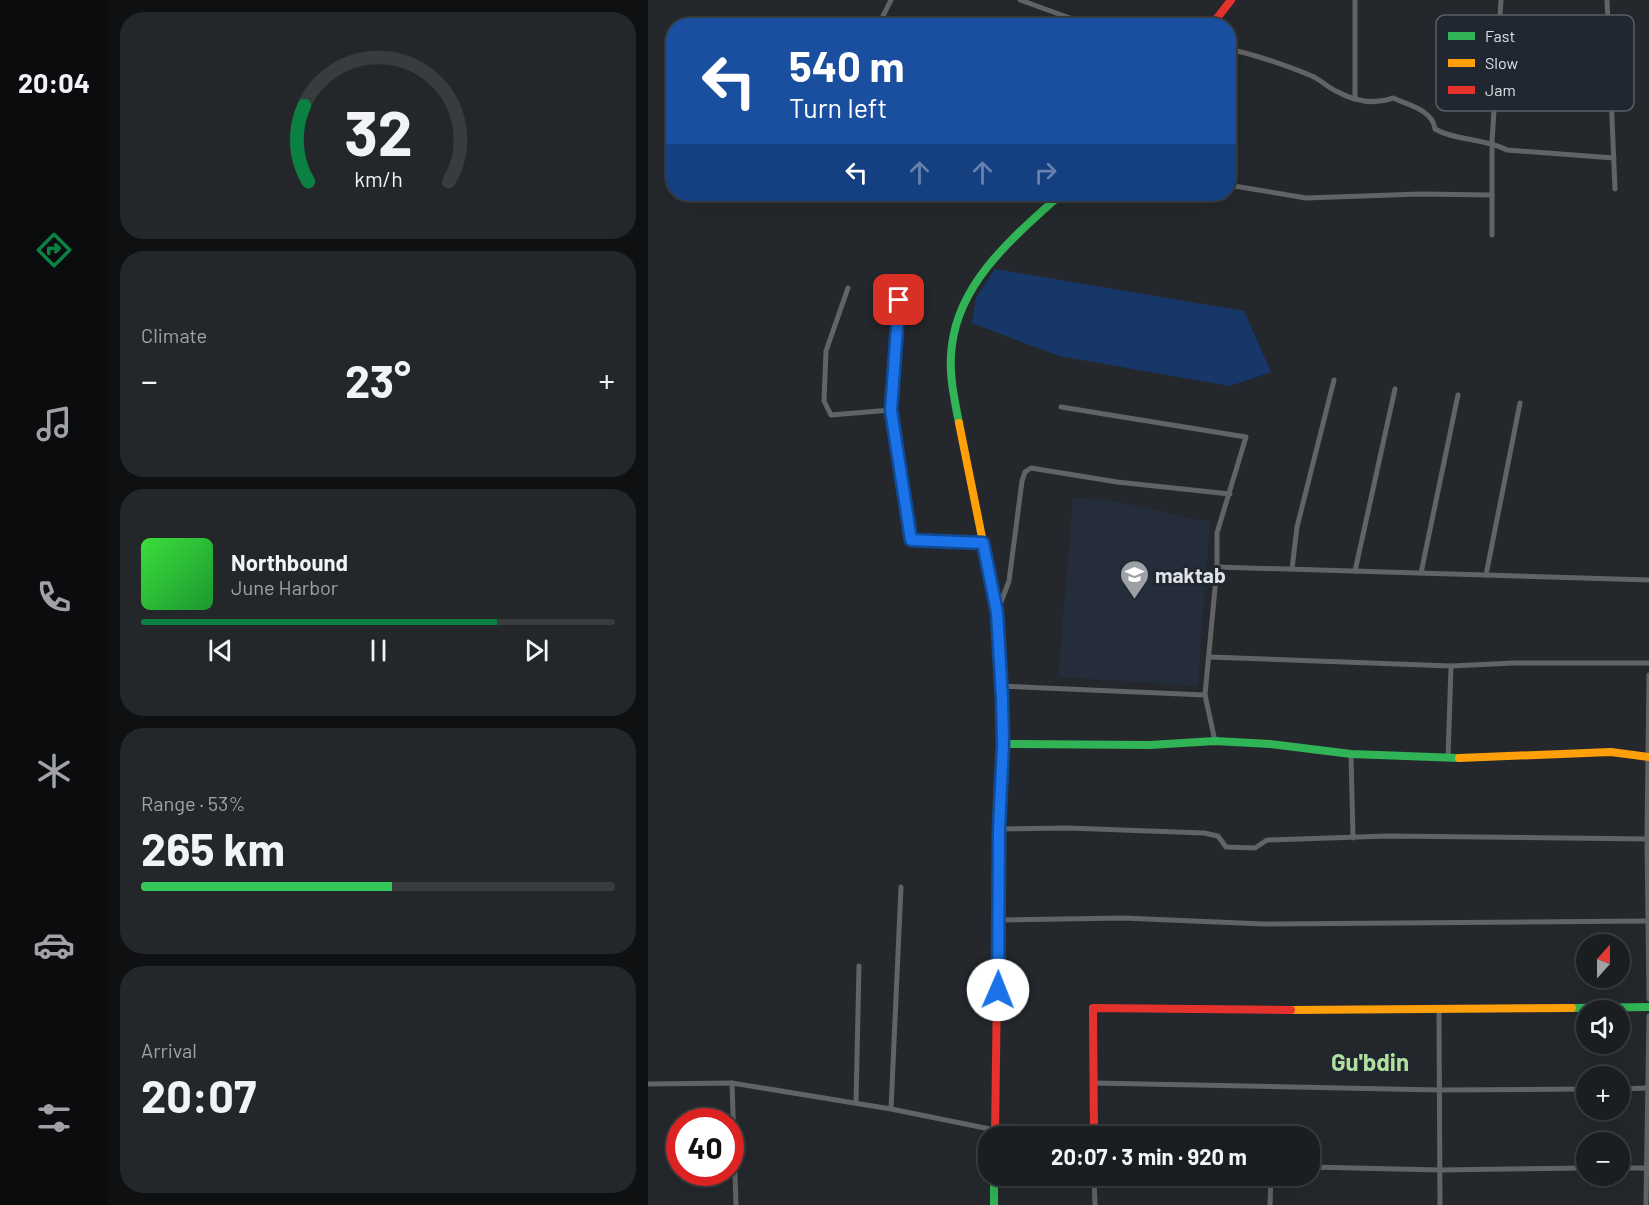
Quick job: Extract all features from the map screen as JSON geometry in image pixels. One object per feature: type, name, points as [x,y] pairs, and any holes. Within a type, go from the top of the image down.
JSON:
[{"type":"street","points":[[882,18],[891,0]]},
{"type":"street","points":[[1020,0],[1070,18]]},
{"type":"street","points":[[1218,18],[1231,0]]},
{"type":"street","points":[[1355,99],[1356,0]]},
{"type":"street","points":[[1500,15],[1501,0]]},
{"type":"street","points":[[1607,0],[1608,15]]},
{"type":"street","points":[[1236,51],[1316,77],[1336,91],[1355,99],[1379,103],[1393,98],[1426,113],[1434,121],[1435,129],[1443,134],[1492,142],[1507,150],[1614,158]]},
{"type":"street","points":[[1492,235],[1494,111]]},
{"type":"street","points":[[1612,111],[1615,189]]},
{"type":"street","points":[[1236,186],[1306,198],[1492,195]]},
{"type":"street","points":[[995,1126],[999,829],[1003,744],[997,612],[952,389],[951,359],[954,329],[981,272],[1054,201]]},
{"type":"street","points":[[848,288],[826,351],[824,401],[831,415],[891,410]]},
{"type":"street","points":[[899,300],[891,410],[911,540],[983,543]]},
{"type":"street","points":[[1292,569],[1297,527],[1334,380]]},
{"type":"street","points":[[1355,571],[1395,389]]},
{"type":"street","points":[[1420,573],[1458,395]]},
{"type":"street","points":[[1486,575],[1521,403]]},
{"type":"street","points":[[1061,407],[1246,437],[1217,533],[1217,567],[1205,695],[1215,741]]},
{"type":"street","points":[[997,612],[1009,581],[1022,481],[1025,472],[1031,468],[1118,482],[1230,494]]},
{"type":"street","points":[[1217,567],[1649,580]]},
{"type":"street","points":[[1209,657],[1451,666],[1526,663],[1649,663]]},
{"type":"street","points":[[1448,758],[1451,666]]},
{"type":"street","points":[[1649,675],[1647,839],[1649,999]]},
{"type":"street","points":[[1001,686],[1205,695]]},
{"type":"street","points":[[1003,744],[1150,745],[1215,741],[1270,744],[1351,754],[1448,758],[1611,752],[1648,757]]},
{"type":"street","points":[[1351,754],[1353,838]]},
{"type":"street","points":[[999,829],[1068,828],[1204,833],[1218,837],[1226,847],[1255,848],[1267,840],[1387,836],[1647,839]]},
{"type":"street","points":[[891,1109],[901,887]]},
{"type":"street","points":[[999,920],[1123,918],[1264,924],[1647,921]]},
{"type":"street","points":[[856,1103],[859,966]]},
{"type":"street","points":[[1094,1126],[1093,1008],[1439,1011],[1649,1007]]},
{"type":"street","points":[[1439,1011],[1440,1205]]},
{"type":"street","points":[[1646,1205],[1649,1016]]},
{"type":"street","points":[[648,1084],[732,1083],[891,1109],[978,1129]]},
{"type":"street","points":[[732,1083],[736,1205]]},
{"type":"street","points":[[1093,1083],[1439,1090],[1576,1089]]},
{"type":"street","points":[[1630,1089],[1648,1088]]},
{"type":"street","points":[[1320,1167],[1440,1170],[1576,1168]]},
{"type":"street","points":[[1630,1168],[1647,1168]]},
{"type":"street","points":[[994,1186],[994,1205]]},
{"type":"street","points":[[1094,1186],[1095,1205]]},
{"type":"street","points":[[1270,1205],[1271,1186]]},
{"type":"shaded area","points":[[995,269],[1244,311],[1271,372],[1230,386],[1059,356],[972,323],[976,298]]},
{"type":"shaded area","name":"maktab","points":[[1073,497],[1114,501],[1210,522],[1198,686],[1058,677]]},
{"type":"traffic: fast","points":[[959,423],[952,384],[951,355],[957,322],[966,300],[978,279],[993,260],[1053,201]]},
{"type":"traffic: fast","points":[[1003,744],[1150,745],[1215,741],[1270,744],[1351,754],[1459,758]]},
{"type":"traffic: fast","points":[[1572,1008],[1649,1007]]},
{"type":"traffic: fast","points":[[994,1186],[994,1205]]},
{"type":"traffic: slow","points":[[959,423],[997,612],[1001,708]]},
{"type":"traffic: slow","points":[[1459,758],[1611,752],[1649,757]]},
{"type":"traffic: slow","points":[[1291,1010],[1572,1008]]},
{"type":"traffic: jam","points":[[1217,18],[1231,0]]},
{"type":"traffic: jam","points":[[995,1126],[999,829],[1003,744],[1001,708]]},
{"type":"traffic: jam","points":[[1094,1126],[1093,1008],[1291,1010]]},
{"type":"place","name":"maktab","points":[[1134,600]]},
{"type":"district","name":"Gu'bdin","points":[[1370,1061]]},
{"type":"route","points":[[899,300],[891,410],[911,540],[983,543],[997,612],[1003,744],[999,829],[998,990]]}]
